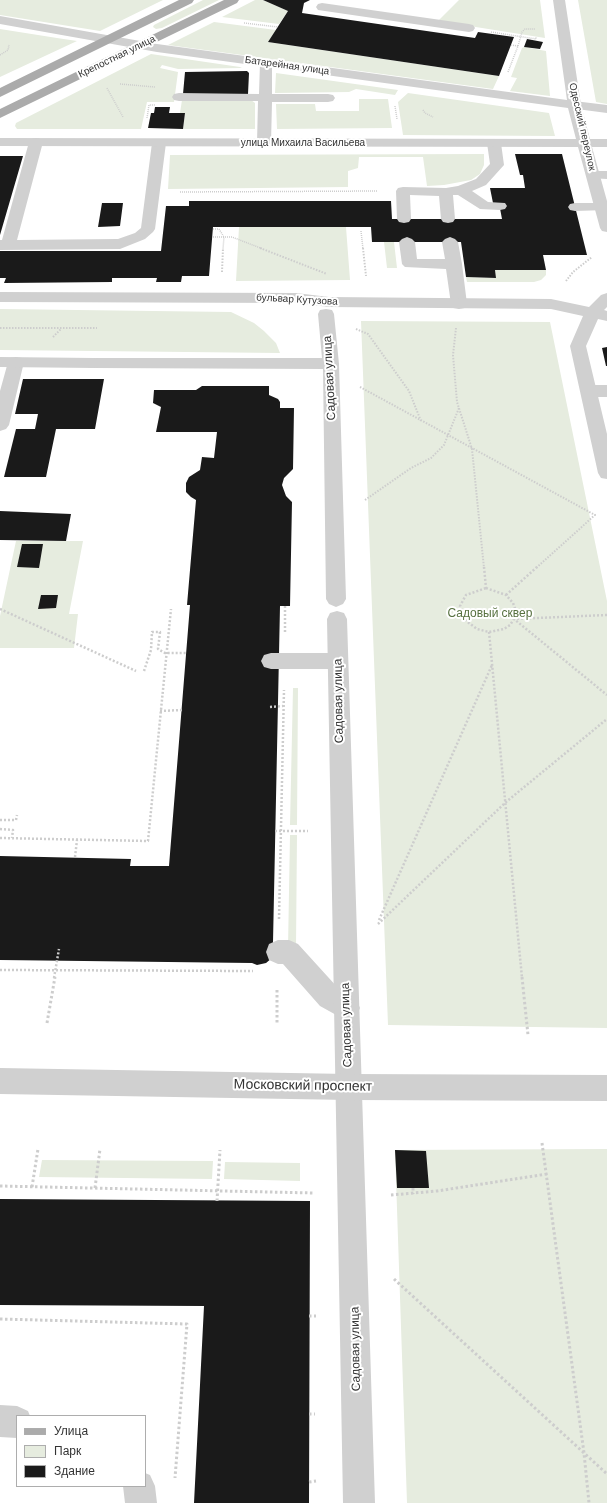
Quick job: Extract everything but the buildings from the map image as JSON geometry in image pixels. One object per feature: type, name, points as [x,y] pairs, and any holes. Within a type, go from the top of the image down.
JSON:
[{"type":"main road","name":"Крепостная улица","points":[[0,93],[188,0]]},
{"type":"main road","name":"Крепостная улица","points":[[0,114],[233,0]]},
{"type":"street","name":"Одесский переулок","points":[[559,0],[574,105],[607,228]]},
{"type":"street","points":[[371,14],[384,3]]},
{"type":"street","points":[[322,7],[469,28]]},
{"type":"street","name":"Батарейная улица","points":[[0,20],[142,45],[607,109]]},
{"type":"street","points":[[264,143],[266,63]]},
{"type":"street","points":[[179,97],[328,98]]},
{"type":"street","name":"улица Михаила Васильева","points":[[0,142],[607,143]]},
{"type":"street","points":[[36,142],[4,245],[120,244],[140,236],[148,229],[160,143]]},
{"type":"street","points":[[404,219],[403,191],[454,191],[481,182],[497,165],[494,143]]},
{"type":"street","points":[[593,175],[607,175]]},
{"type":"street","points":[[454,191],[485,206],[500,206]]},
{"type":"street","points":[[448,219],[454,191]]},
{"type":"street","points":[[575,207],[602,207]]},
{"type":"street","points":[[407,242],[410,264],[454,264]]},
{"type":"street","points":[[450,242],[454,264],[455,285],[459,304]]},
{"type":"street","name":"бульвар Кутузова","points":[[0,297],[296,298],[328,308],[459,304],[551,304],[600,314]]},
{"type":"street","points":[[606,467],[578,346],[600,314],[607,298]]},
{"type":"street","name":"Садовая улица","points":[[328,308],[332,364],[336,609],[349,1088],[352,1146],[359,1503]]},
{"type":"street","points":[[0,425],[8,362],[332,364]]},
{"type":"street","points":[[589,392],[607,391]]},
{"type":"street","points":[[278,660],[338,661]]},
{"type":"street","points":[[278,961],[289,952],[328,997],[347,1008]]},
{"type":"street","name":"Московский проспект","points":[[0,1081],[349,1088],[607,1088]]},
{"type":"street","points":[[0,1421],[16,1422]]},
{"type":"street","points":[[139,1487],[141,1503]]},
{"type":"path","points":[[469,28],[522,36],[536,39],[535,29],[525,30],[522,32],[522,36],[507,76]]},
{"type":"path","points":[[511,45],[518,46]]},
{"type":"path","points":[[118,84],[158,87]]},
{"type":"path","points":[[106,88],[125,119]]},
{"type":"path","points":[[154,192],[403,191]]},
{"type":"path","points":[[213,229],[219,229],[224,237],[222,276]]},
{"type":"path","points":[[362,231],[367,280]]},
{"type":"path","points":[[212,237],[232,237],[332,276]]},
{"type":"path","points":[[562,285],[573,272],[592,257]]},
{"type":"path","points":[[456,326],[453,355],[457,402],[472,449],[486,588]]},
{"type":"path","points":[[0,328],[97,328]]},
{"type":"path","points":[[355,329],[368,334],[375,343],[409,391],[421,421]]},
{"type":"path","points":[[357,384],[472,449],[595,514],[506,595]]},
{"type":"path","points":[[361,503],[411,468],[431,458],[444,445],[449,436],[459,408]]},
{"type":"path","points":[[486,588],[506,595],[513,603],[516,610],[514,619],[510,625],[504,629],[489,632],[477,628],[465,620],[460,606],[466,595],[476,590],[486,588]]},
{"type":"path","points":[[277,1025],[283,706],[278,660],[285,606]]},
{"type":"path","points":[[0,609],[136,671]]},
{"type":"path","points":[[0,838],[148,841],[165,654],[171,610]]},
{"type":"path","points":[[514,619],[607,615]]},
{"type":"path","points":[[514,619],[607,695]]},
{"type":"path","points":[[144,671],[151,650],[152,632],[160,632],[158,649],[165,654],[186,653]]},
{"type":"path","points":[[489,632],[528,1035]]},
{"type":"path","points":[[492,663],[376,926],[506,802],[607,719]]},
{"type":"path","points":[[270,707],[283,706]]},
{"type":"path","points":[[160,711],[182,710]]},
{"type":"path","points":[[0,820],[16,820],[17,815]]},
{"type":"path","points":[[0,830],[13,830],[12,838]]},
{"type":"path","points":[[275,831],[308,831]]},
{"type":"path","points":[[75,858],[77,840]]},
{"type":"path","points":[[47,1023],[59,949]]},
{"type":"path","points":[[0,970],[56,970],[278,961]]},
{"type":"path","points":[[542,1142],[584,1453],[589,1503]]},
{"type":"path","points":[[32,1187],[38,1149]]},
{"type":"path","points":[[95,1188],[100,1150]]},
{"type":"path","points":[[217,1201],[220,1150]]},
{"type":"path","points":[[391,1194],[414,1194],[547,1174]]},
{"type":"path","points":[[0,1186],[314,1193]]},
{"type":"path","points":[[413,1188],[414,1194]]},
{"type":"path","points":[[394,1280],[607,1474]]},
{"type":"path","points":[[309,1316],[316,1316]]},
{"type":"path","points":[[0,1319],[187,1324],[175,1480]]},
{"type":"path","points":[[310,1414],[315,1414]]},
{"type":"path","points":[[309,1482],[316,1482]]},
{"type":"green space","points":[[0,0],[163,0],[100,31],[0,15]]},
{"type":"green space","points":[[203,0],[219,0],[162,28],[156,29],[153,27],[154,25]]},
{"type":"green space","points":[[255,0],[263,0],[288,11],[279,24],[222,17]]},
{"type":"green space","points":[[459,0],[540,0],[545,38],[438,21]]},
{"type":"green space","points":[[578,0],[607,0],[607,104],[596,102]]},
{"type":"green space","points":[[214,22],[276,30],[268,42],[499,76],[493,89],[168,45]]},
{"type":"green space","points":[[0,29],[57,38],[77,41],[0,77]]},
{"type":"green space","points":[[524,47],[546,51],[550,96],[510,91],[517,78],[511,77],[522,48]]},
{"type":"green space","points":[[151,54],[242,68],[178,69],[162,65],[160,68],[178,72],[174,102],[147,102],[141,129],[17,129],[15,126],[16,123]]},
{"type":"green space","points":[[276,73],[398,90],[395,95],[356,89],[349,92],[275,93]]},
{"type":"green space","points":[[408,93],[549,113],[555,136],[403,135],[398,102]]},
{"type":"green space","points":[[359,99],[388,99],[392,128],[277,129],[276,104],[315,104],[316,111],[359,111]]},
{"type":"green space","points":[[182,100],[251,100],[255,103],[255,129],[183,129],[185,114],[180,113]]},
{"type":"green space","points":[[484,154],[484,165],[480,174],[471,180],[444,185],[427,186],[423,157],[359,157],[358,168],[348,171],[348,187],[168,189],[170,155]]},
{"type":"green space","points":[[239,227],[346,227],[350,280],[236,281]]},
{"type":"green space","points":[[384,242],[394,242],[397,268],[387,268]]},
{"type":"green space","points":[[495,270],[546,270],[546,275],[541,280],[534,282],[467,282],[466,277],[496,278]]},
{"type":"green space","points":[[0,309],[231,312],[254,323],[264,331],[276,343],[280,353],[0,350]]},
{"type":"green space","name":"Садовый сквер","points":[[361,321],[550,322],[607,601],[607,1028],[388,1025]]},
{"type":"green space","points":[[16,541],[83,541],[69,614],[78,614],[74,648],[0,648],[0,616]]},
{"type":"green space","points":[[293,688],[298,688],[297,825],[290,825]]},
{"type":"green space","points":[[290,835],[297,835],[296,947],[288,948]]},
{"type":"green space","points":[[607,1149],[607,1503],[407,1503],[395,1150]]},
{"type":"green space","points":[[42,1160],[213,1161],[212,1179],[39,1177]]},
{"type":"green space","points":[[225,1162],[300,1163],[300,1181],[224,1179]]}]
